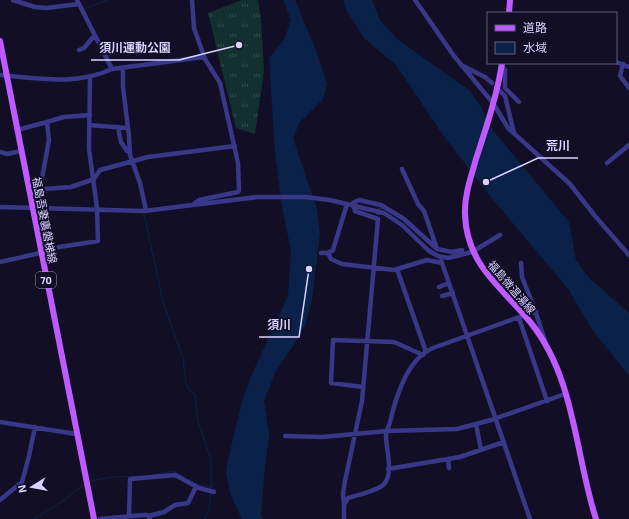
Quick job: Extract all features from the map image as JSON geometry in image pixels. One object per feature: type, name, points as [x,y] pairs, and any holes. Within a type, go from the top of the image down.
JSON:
[{"type":"main road","points":[[508,12],[510,0]]},
{"type":"main road","name":"福島吾妻裏磐梯線","points":[[0,41],[33,208],[40,252],[94,519]]},
{"type":"main road","name":"福島微温湯線","points":[[501,64],[493,103],[467,191],[465,206],[467,233],[472,252],[489,277],[547,347],[565,394],[576,438],[586,490],[596,519]]},
{"type":"street","points":[[12,0],[35,7],[46,8],[78,2],[112,69]]},
{"type":"street","points":[[192,0],[194,28],[204,58],[220,83],[238,163],[238,192],[198,200],[194,204]]},
{"type":"street","points":[[415,0],[461,65],[493,103],[508,128],[570,184],[595,216],[629,255]]},
{"type":"street","points":[[79,50],[84,48],[94,36]]},
{"type":"street","points":[[0,75],[64,80],[90,76],[112,69],[204,58]]},
{"type":"street","points":[[617,62],[629,67]]},
{"type":"street","points":[[501,64],[506,72],[504,84],[505,88],[519,102]]},
{"type":"street","points":[[623,64],[620,76],[629,88]]},
{"type":"street","points":[[461,65],[485,77],[492,84]]},
{"type":"street","points":[[123,68],[123,87],[131,161],[140,183],[146,210]]},
{"type":"street","points":[[0,262],[40,252],[98,241],[97,208],[89,149],[90,76]]},
{"type":"street","points":[[500,91],[505,96],[515,135]]},
{"type":"street","points":[[17,130],[64,118],[90,115]]},
{"type":"street","points":[[40,189],[49,140],[47,122]]},
{"type":"street","points":[[90,125],[126,128]]},
{"type":"street","points":[[118,128],[121,142],[127,151]]},
{"type":"street","points":[[607,163],[629,145]]},
{"type":"street","points":[[29,190],[71,187],[94,178],[100,170],[131,161],[235,146]]},
{"type":"street","points":[[0,152],[7,154],[21,151]]},
{"type":"street","points":[[402,169],[418,204],[424,211],[438,251]]},
{"type":"street","points":[[0,207],[146,210],[257,197],[280,196],[349,204],[384,213],[402,225],[424,247],[438,256],[452,258],[472,252],[500,235]]},
{"type":"street","points":[[321,253],[328,253],[334,247],[349,204],[359,200],[380,206],[400,216],[438,251],[452,252],[462,250]]},
{"type":"street","points":[[344,519],[343,494],[363,387],[378,217],[354,211],[349,204]]},
{"type":"street","points":[[328,253],[331,259],[342,264],[397,270],[427,260],[441,262],[530,519]]},
{"type":"street","points":[[521,263],[522,277],[536,311],[547,347]]},
{"type":"street","points":[[397,270],[424,354]]},
{"type":"street","points":[[439,286],[449,283]]},
{"type":"street","points":[[442,296],[453,293]]},
{"type":"street","points":[[344,506],[348,498],[384,485],[390,458],[387,431],[399,387],[424,354],[433,348],[536,311]]},
{"type":"street","points":[[521,317],[547,401]]},
{"type":"street","points":[[363,387],[331,383],[333,340],[394,342],[424,354]]},
{"type":"street","points":[[285,436],[322,437],[387,431],[453,430],[496,418],[565,394]]},
{"type":"street","points":[[0,428],[1,422],[76,434]]},
{"type":"street","points":[[476,424],[481,450]]},
{"type":"street","points":[[0,500],[22,482],[35,427]]},
{"type":"street","points":[[388,469],[460,458],[504,442]]},
{"type":"street","points":[[448,459],[448,468]]},
{"type":"street","points":[[130,517],[130,479],[143,479],[171,474],[179,476],[196,487],[214,492]]},
{"type":"street","points":[[100,519],[149,517],[164,512],[175,505],[188,503],[196,487]]},
{"type":"green space","points":[[242,0],[258,0],[261,19],[264,71],[255,134],[236,128],[208,13]]},
{"type":"water","points":[[283,0],[295,0],[317,53],[327,84],[323,99],[300,122],[293,138],[317,209],[320,233],[312,300],[306,323],[297,340],[276,371],[264,400],[269,435],[261,515],[263,519],[242,519],[230,494],[226,472],[228,460],[242,401],[252,374],[288,296],[291,251],[282,207],[275,152],[269,58],[284,40],[291,20]]},
{"type":"water","points":[[343,0],[372,0],[380,20],[396,38],[470,91],[480,105],[491,128],[569,222],[576,260],[589,278],[629,313],[629,376],[591,328],[569,290],[490,196],[443,135],[396,65],[365,39],[346,10]]},
{"type":"waterway","points":[[84,9],[108,0]]},
{"type":"waterway","points":[[103,47],[113,65],[117,66]]},
{"type":"waterway","points":[[130,164],[134,172]]},
{"type":"waterway","points":[[144,214],[163,302],[183,358],[186,383],[190,391],[195,394],[198,421],[211,459],[211,490]]},
{"type":"waterway","points":[[153,475],[173,471],[197,484],[212,488]]},
{"type":"waterway","points":[[90,481],[112,477],[138,476]]},
{"type":"waterway","points":[[34,519],[66,499],[84,484]]},
{"type":"waterway","points":[[205,519],[209,508],[211,493]]},
{"type":"tunnel","points":[[378,215],[380,208]]},
{"type":"place","name":"須川運動公園","points":[[239,45]]},
{"type":"place","name":"荒川","points":[[486,182]]},
{"type":"place","name":"須川","points":[[309,269]]}]
